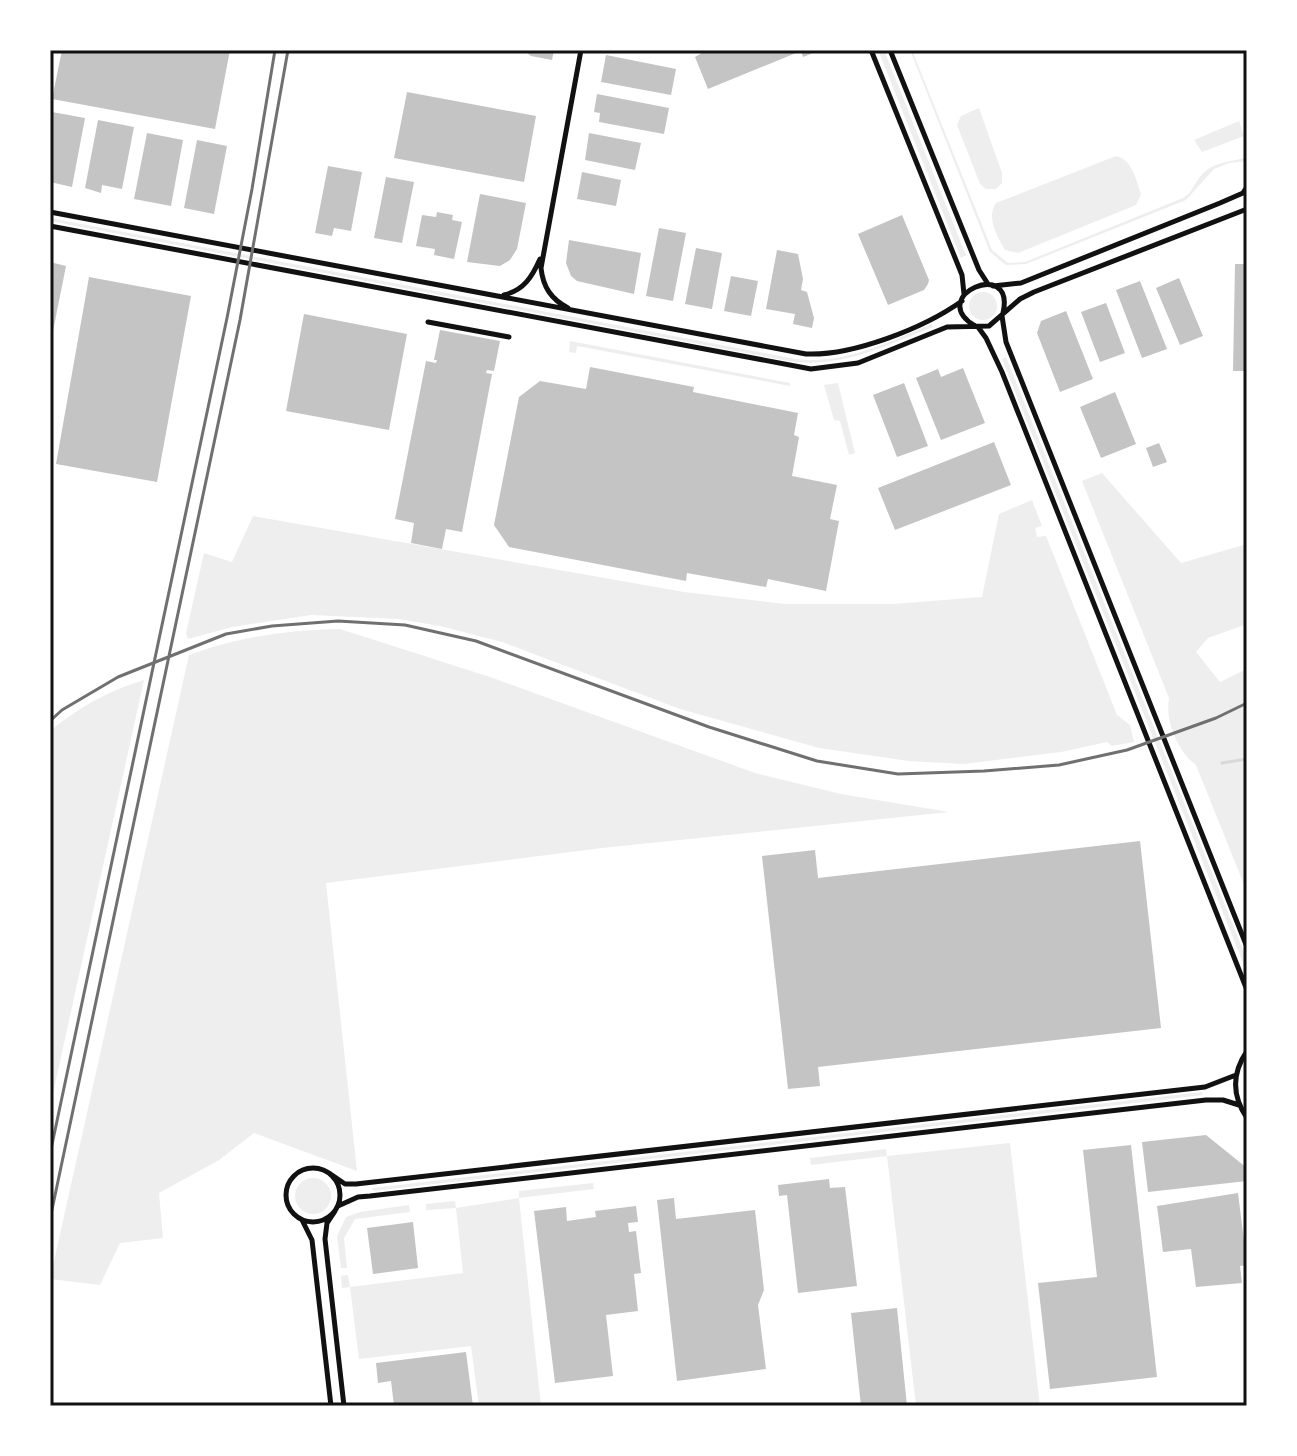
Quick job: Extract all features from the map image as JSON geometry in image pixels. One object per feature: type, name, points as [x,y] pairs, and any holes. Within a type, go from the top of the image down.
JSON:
[{"type":"street","points":[[576,312],[560,304],[548,292],[542,278],[542,254],[581,50]]},
{"type":"street","points":[[871,50],[962,275],[963,315],[986,338],[1002,372],[1247,990]]},
{"type":"street","points":[[890,50],[979,270],[1003,299],[1002,315],[1010,352],[1247,947]]},
{"type":"street","points":[[964,294],[973,286],[1021,283],[1220,203],[1243,193],[1247,187]]},
{"type":"street","points":[[50,226],[811,369],[858,363],[947,327],[993,324],[1020,299],[1034,292],[1247,209]]},
{"type":"street","points":[[50,212],[785,352],[826,355],[862,346],[941,315],[962,301]]},
{"type":"street","points":[[496,297],[509,295],[524,286],[542,254]]},
{"type":"street","points":[[428,322],[509,337]]},
{"type":"street","points":[[1247,1051],[1236,1075],[1239,1105],[1247,1118]]},
{"type":"street","points":[[1236,1075],[1216,1084],[1191,1089],[369,1183],[345,1184],[317,1168],[304,1169],[289,1183],[286,1197],[294,1215],[302,1220],[321,1222],[358,1197],[1206,1100],[1223,1100],[1239,1105]]},
{"type":"street","points":[[329,1173],[339,1186],[337,1209],[327,1223],[325,1239],[344,1406]]},
{"type":"street","points":[[302,1220],[312,1240],[331,1406]]},
{"type":"shaded area","points":[[878,50],[884,50],[966,255],[961,258]]},
{"type":"shaded area","points":[[910,50],[992,250],[1008,263],[1025,262],[1183,198],[1209,168],[1247,157],[1247,161],[1214,169],[1186,200],[1026,264],[1006,265],[990,252]]},
{"type":"shaded area","points":[[979,108],[1002,173],[1002,183],[996,189],[986,189],[980,184],[957,125],[961,116]]},
{"type":"shaded area","points":[[1239,121],[1244,136],[1202,152],[1194,140]]},
{"type":"shaded area","points":[[1116,156],[1126,161],[1135,177],[1141,194],[1136,205],[1018,253],[1005,250],[992,220],[996,203]]},
{"type":"shaded area","points":[[50,218],[796,359],[832,359],[883,345],[932,324],[933,327],[848,358],[813,363],[794,362],[50,221]]},
{"type":"shaded area","points":[[983,292],[993,296],[997,306],[993,316],[983,320],[973,316],[969,306],[973,296]]},
{"type":"shaded area","points":[[570,341],[790,383],[790,386],[577,346],[576,353],[569,352]]},
{"type":"shaded area","points":[[1006,357],[1247,960],[1247,973],[1002,359]]},
{"type":"shaded area","points":[[838,383],[855,453],[849,455],[840,421],[834,420],[824,385]]},
{"type":"shaded area","points":[[1102,473],[1181,563],[1247,544],[1247,624],[1208,638],[1196,652],[1220,682],[1247,669],[1247,892],[1196,765],[1183,752],[1174,735],[1169,716],[1169,698],[1082,481]]},
{"type":"shaded area","points":[[1032,500],[1042,526],[1035,528],[1037,537],[1046,536],[1117,715],[1130,725],[1134,742],[1112,746],[1107,742],[1061,752],[964,764],[909,761],[819,748],[680,709],[502,642],[440,626],[398,619],[311,615],[232,627],[188,639],[186,633],[204,553],[232,562],[253,516],[684,592],[785,604],[893,604],[982,597],[999,514]]},
{"type":"shaded area","points":[[340,629],[490,677],[755,773],[841,794],[949,812],[602,848],[326,883],[357,1171],[254,1133],[219,1160],[159,1193],[163,1238],[120,1243],[100,1285],[50,1279],[189,655],[226,643],[263,636]]},
{"type":"shaded area","points":[[144,680],[50,1107],[50,731],[94,701]]},
{"type":"shaded area","points":[[1202,1092],[1203,1095],[373,1191],[372,1188]]},
{"type":"shaded area","points":[[1010,1143],[1040,1406],[916,1406],[887,1156]]},
{"type":"shaded area","points":[[886,1149],[887,1156],[811,1165],[810,1158]]},
{"type":"shaded area","points":[[313,1178],[326,1183],[331,1196],[326,1209],[313,1214],[300,1209],[295,1196],[300,1183]]},
{"type":"shaded area","points":[[593,1183],[594,1189],[519,1198],[519,1191]]},
{"type":"shaded area","points":[[519,1198],[541,1406],[479,1406],[471,1346],[359,1359],[350,1287],[463,1273],[456,1208]]},
{"type":"shaded area","points":[[455,1201],[456,1208],[426,1210],[426,1204]]},
{"type":"shaded area","points":[[409,1205],[410,1212],[355,1219],[344,1238],[347,1268],[341,1268],[337,1236],[346,1217]]},
{"type":"shaded area","points":[[348,1275],[350,1287],[342,1288],[341,1276]]},
{"type":"building","points":[[62,50],[230,50],[215,129],[52,99]]},
{"type":"building","points":[[523,50],[554,50],[552,60],[531,56]]},
{"type":"building","points":[[707,50],[820,50],[803,57],[801,51],[708,89],[695,57]]},
{"type":"building","points":[[606,55],[676,69],[671,95],[601,82]]},
{"type":"building","points":[[407,92],[536,116],[524,182],[394,158]]},
{"type":"building","points":[[597,94],[669,108],[664,134],[599,122],[600,113],[594,112]]},
{"type":"building","points":[[52,112],[85,118],[72,187],[50,182]]},
{"type":"building","points":[[98,120],[134,127],[122,189],[102,185],[101,193],[85,188]]},
{"type":"building","points":[[147,133],[183,140],[171,206],[134,199]]},
{"type":"building","points":[[589,133],[641,143],[635,170],[585,160]]},
{"type":"building","points":[[197,140],[227,146],[214,214],[184,208]]},
{"type":"building","points":[[328,166],[362,172],[351,231],[334,228],[332,236],[315,233]]},
{"type":"building","points":[[582,172],[621,180],[616,206],[577,199]]},
{"type":"building","points":[[386,177],[414,182],[402,243],[374,238]]},
{"type":"building","points":[[480,194],[526,203],[517,249],[510,260],[500,266],[467,262]]},
{"type":"building","points":[[437,212],[453,215],[452,220],[462,222],[454,259],[434,255],[435,249],[416,246],[422,215],[436,217]]},
{"type":"building","points":[[902,215],[929,280],[924,290],[888,305],[858,234]]},
{"type":"building","points":[[659,228],[686,233],[673,301],[646,296]]},
{"type":"building","points":[[569,240],[641,253],[634,294],[577,281],[571,276],[566,263]]},
{"type":"building","points":[[696,248],[722,253],[712,309],[685,304]]},
{"type":"building","points":[[777,250],[798,254],[803,279],[801,290],[807,292],[814,318],[812,328],[793,324],[795,314],[766,309]]},
{"type":"building","points":[[50,262],[66,266],[51,341],[50,341]]},
{"type":"building","points":[[1235,264],[1247,264],[1247,371],[1233,371]]},
{"type":"building","points":[[731,276],[758,281],[751,316],[724,311]]},
{"type":"building","points":[[89,277],[191,296],[157,482],[56,464]]},
{"type":"building","points":[[1179,278],[1203,336],[1180,345],[1156,288]]},
{"type":"building","points":[[1140,281],[1167,349],[1142,358],[1116,290]]},
{"type":"building","points":[[1106,303],[1125,353],[1100,362],[1081,312]]},
{"type":"building","points":[[1066,311],[1093,379],[1060,392],[1037,333],[1041,321]]},
{"type":"building","points":[[304,314],[407,334],[389,430],[286,411]]},
{"type":"building","points":[[440,330],[500,341],[494,371],[487,370],[486,373],[492,374],[462,532],[446,529],[442,549],[411,543],[414,523],[395,519],[426,361],[436,363]]},
{"type":"building","points":[[590,367],[694,387],[693,392],[798,413],[794,435],[799,437],[792,476],[837,485],[830,519],[839,521],[826,591],[768,579],[766,587],[687,573],[686,581],[509,547],[494,525],[519,397],[540,381],[586,389]]},
{"type":"building","points":[[963,368],[985,423],[941,440],[916,378],[938,369],[941,377]]},
{"type":"building","points":[[904,383],[928,446],[897,457],[873,395]]},
{"type":"building","points":[[1115,392],[1136,444],[1101,458],[1080,407]]},
{"type":"building","points":[[994,442],[1011,485],[895,530],[878,488]]},
{"type":"building","points":[[1159,443],[1167,462],[1153,467],[1146,448]]},
{"type":"building","points":[[1140,841],[1161,1028],[818,1067],[820,1086],[788,1089],[762,856],[815,850],[818,878]]},
{"type":"building","points":[[1206,1135],[1247,1168],[1247,1181],[1148,1192],[1142,1142]]},
{"type":"building","points":[[1131,1145],[1157,1377],[1050,1389],[1038,1283],[1097,1277],[1083,1150]]},
{"type":"building","points":[[829,1179],[830,1188],[845,1187],[857,1286],[798,1293],[787,1195],[779,1196],[778,1185]]},
{"type":"building","points":[[1238,1193],[1247,1265],[1240,1266],[1242,1283],[1196,1287],[1191,1249],[1163,1252],[1157,1206]]},
{"type":"building","points":[[674,1198],[676,1219],[755,1210],[764,1290],[758,1305],[766,1369],[677,1381],[657,1200]]},
{"type":"building","points":[[636,1206],[638,1222],[628,1223],[629,1232],[636,1231],[641,1273],[634,1274],[638,1311],[606,1315],[613,1376],[555,1383],[534,1211],[566,1207],[567,1221],[596,1217],[595,1211]]},
{"type":"building","points":[[413,1222],[418,1268],[373,1274],[367,1228]]},
{"type":"building","points":[[897,1308],[907,1406],[861,1406],[851,1313]]},
{"type":"building","points":[[466,1352],[473,1406],[394,1406],[391,1381],[378,1383],[376,1363]]},
{"type":"waterway","points":[[1222,763],[1247,759]]},
{"type":"railway","points":[[50,1154],[227,318],[275,50]]},
{"type":"railway","points":[[50,1219],[240,320],[288,50]]},
{"type":"railway","points":[[50,721],[62,710],[118,677],[226,634],[272,626],[338,621],[405,625],[476,641],[709,727],[817,761],[898,774],[1059,765],[1127,750],[1216,718],[1247,703]]}]
